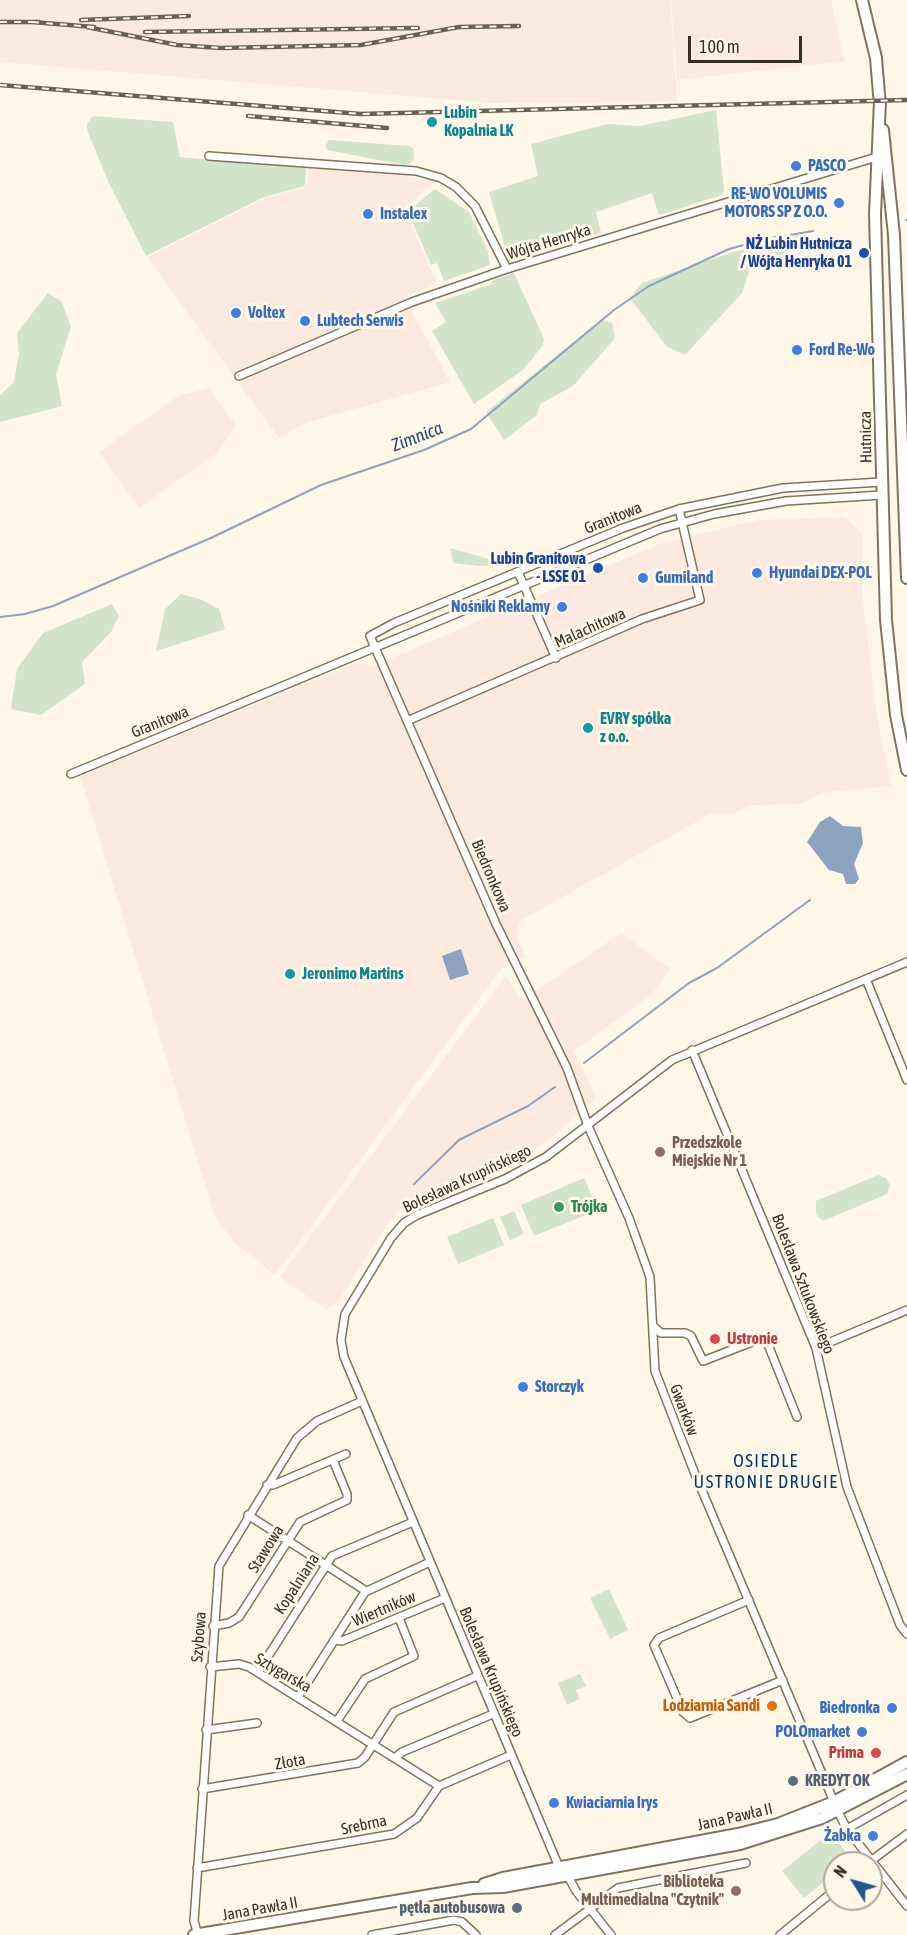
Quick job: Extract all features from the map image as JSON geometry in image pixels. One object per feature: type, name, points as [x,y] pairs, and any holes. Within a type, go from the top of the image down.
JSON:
[{"type":"main road","name":"Hutnicza","points":[[862,0],[876,58],[894,235],[907,578]]},
{"type":"main road","name":"Hutnicza","points":[[880,101],[876,158],[881,482],[890,667],[907,770]]},
{"type":"main road","points":[[881,482],[904,481]]},
{"type":"main road","points":[[882,495],[905,494]]},
{"type":"main road","name":"Jana Pawła II","points":[[472,1888],[503,1878],[759,1829],[836,1807],[907,1762]]},
{"type":"main road","name":"Jana Pawła II","points":[[196,1935],[472,1888],[504,1887],[740,1844],[782,1833],[907,1774]]},
{"type":"main road","points":[[559,1867],[568,1876]]},
{"type":"street","name":"Wójta Henryka","points":[[239,376],[412,302],[507,269],[876,158],[885,149]]},
{"type":"street","points":[[209,156],[406,170],[441,178],[456,187],[475,206],[507,269]]},
{"type":"street","points":[[876,158],[888,172]]},
{"type":"street","name":"Granitowa","points":[[370,636],[394,622],[622,528],[679,509],[783,488],[881,482]]},
{"type":"street","name":"Granitowa","points":[[71,774],[660,529],[683,522],[786,501],[882,495]]},
{"type":"street","name":"Malachitowa","points":[[407,721],[642,619],[700,600],[679,509]]},
{"type":"street","points":[[518,572],[556,658]]},
{"type":"street","name":"Biedronkowa","points":[[370,636],[496,924],[567,1068],[588,1126]]},
{"type":"street","name":"Bolesława Krupińskiego","points":[[559,1867],[344,1356],[341,1340],[348,1307],[399,1229],[417,1215],[505,1179],[546,1157],[659,1069],[692,1050],[907,962]]},
{"type":"street","points":[[866,979],[907,1080]]},
{"type":"street","name":"Bolesława Sztukowskiego","points":[[692,1050],[816,1348],[847,1487],[906,1634]]},
{"type":"street","name":"Gwarków","points":[[588,1126],[629,1218],[650,1277],[655,1371],[694,1473],[836,1807],[847,1829],[862,1851]]},
{"type":"street","points":[[816,1348],[907,1310]]},
{"type":"street","points":[[653,1326],[662,1333],[685,1333],[691,1336],[703,1361],[765,1337],[797,1417]]},
{"type":"street","name":"Szybowa","points":[[196,1935],[194,1923],[197,1868],[219,1566],[248,1515],[305,1429],[319,1420],[362,1401]]},
{"type":"street","points":[[267,1485],[272,1485],[346,1454]]},
{"type":"street","name":"Stawowa","points":[[213,1626],[229,1623],[238,1618],[303,1520],[347,1500],[347,1493],[333,1460]]},
{"type":"street","points":[[248,1515],[366,1591]]},
{"type":"street","name":"Kopalniana","points":[[258,1672],[326,1564],[336,1553],[413,1522]]},
{"type":"street","name":"Wiertników","points":[[298,1697],[366,1591],[430,1562]]},
{"type":"street","name":"Wiertników","points":[[334,1640],[342,1641],[445,1598]]},
{"type":"street","points":[[749,1600],[659,1638],[654,1646],[683,1712],[690,1718],[783,1680]]},
{"type":"street","points":[[337,1721],[366,1678],[414,1656],[399,1617]]},
{"type":"street","name":"Sztygarska","points":[[210,1667],[240,1664],[258,1672],[439,1786]]},
{"type":"street","points":[[372,1744],[395,1711],[477,1676]]},
{"type":"street","points":[[395,1758],[401,1753],[493,1714]]},
{"type":"street","points":[[206,1731],[256,1723]]},
{"type":"street","name":"Złota","points":[[202,1789],[215,1789],[356,1764],[364,1759],[372,1744]]},
{"type":"street","points":[[439,1786],[510,1755]]},
{"type":"street","name":"Srebrna","points":[[197,1868],[394,1834],[418,1817],[439,1786]]},
{"type":"street","points":[[847,1829],[907,1796]]},
{"type":"street","points":[[883,1852],[907,1834]]},
{"type":"street","points":[[555,1935],[618,1888],[746,1863]]},
{"type":"street","points":[[568,1876],[589,1908],[611,1935]]},
{"type":"street","name":"Gwarków","points":[[883,1877],[907,1906]]},
{"type":"street","points":[[780,1935],[823,1900]]},
{"type":"street","points":[[372,1935],[454,1920],[462,1922],[476,1935]]},
{"type":"shaded area","points":[[0,0],[670,0],[677,101],[490,103],[0,62]]},
{"type":"shaded area","points":[[671,0],[831,0],[844,61],[677,80]]},
{"type":"shaded area","points":[[309,168],[397,175],[435,182],[404,208],[437,284],[404,297],[450,382],[305,423],[279,438],[147,257],[265,198],[306,187]]},
{"type":"shaded area","points":[[209,388],[236,426],[217,453],[139,508],[99,452],[178,396]]},
{"type":"shaded area","points":[[845,517],[862,533],[862,592],[875,705],[891,786],[825,792],[802,804],[751,805],[733,814],[712,813],[520,921],[516,935],[526,956],[501,969],[275,1275],[235,1243],[215,1217],[80,776],[362,661],[371,667],[662,543],[759,520]]},
{"type":"shaded area","points":[[621,933],[671,969],[652,994],[574,1051],[596,1098],[553,1136],[529,1152],[402,1208],[389,1222],[339,1300],[326,1309],[280,1277],[506,976],[521,1001]]},
{"type":"green space","points":[[716,110],[724,191],[722,195],[659,215],[652,193],[596,212],[601,233],[516,258],[507,255],[489,192],[538,176],[531,144],[607,124],[640,126]]},
{"type":"green space","points":[[93,116],[173,122],[180,157],[306,168],[305,186],[264,197],[146,256],[108,181],[87,130],[87,124]]},
{"type":"green space","points":[[329,140],[409,146],[413,148],[414,158],[410,164],[404,165],[328,150],[325,146]]},
{"type":"green space","points":[[435,189],[469,212],[488,251],[490,265],[444,281],[437,263],[431,265],[408,211]]},
{"type":"green space","points":[[803,234],[803,250],[751,265],[742,293],[685,355],[667,347],[630,298],[642,283],[733,252]]},
{"type":"green space","points":[[514,273],[544,339],[543,345],[523,370],[474,404],[432,331],[446,322],[435,303],[492,284],[491,281]]},
{"type":"green space","points":[[48,293],[62,302],[71,327],[56,374],[62,406],[0,422],[0,395],[14,382],[19,354],[17,333]]},
{"type":"green space","points":[[601,320],[612,323],[615,338],[573,386],[540,404],[537,415],[504,440],[486,412]]},
{"type":"green space","points":[[450,548],[485,558],[508,560],[509,565],[480,566],[453,563]]},
{"type":"green space","points":[[181,594],[200,599],[219,609],[225,629],[156,651],[165,609]]},
{"type":"green space","points":[[112,604],[119,616],[111,632],[82,662],[85,684],[41,715],[11,709],[17,669],[43,633]]},
{"type":"green space","points":[[878,1175],[886,1178],[890,1185],[887,1194],[823,1221],[816,1214],[816,1201]]},
{"type":"green space","name":"Trójka","points":[[584,1178],[598,1210],[534,1236],[521,1205]]},
{"type":"green space","points":[[514,1211],[524,1234],[510,1240],[500,1217]]},
{"type":"green space","points":[[493,1218],[504,1245],[458,1264],[447,1237]]},
{"type":"green space","points":[[609,1589],[628,1630],[610,1639],[590,1598]]},
{"type":"green space","points":[[580,1674],[586,1686],[576,1690],[580,1699],[567,1705],[558,1683]]},
{"type":"green space","points":[[831,1832],[845,1851],[823,1851],[823,1883],[804,1898],[782,1871]]},
{"type":"water","points":[[830,816],[843,826],[861,827],[863,843],[854,864],[859,879],[855,884],[846,884],[843,874],[829,870],[807,842],[820,822]]},
{"type":"water","points":[[461,949],[469,974],[450,980],[442,956]]},
{"type":"waterway","name":"Zimnica","points":[[0,617],[25,614],[53,606],[213,537],[321,485],[424,450],[471,429],[614,310],[649,286],[729,249],[766,239],[813,231]]},
{"type":"waterway","points":[[584,1063],[689,983],[717,968],[810,900]]},
{"type":"waterway","points":[[414,1184],[459,1140],[528,1106],[555,1087]]},
{"type":"railway","points":[[81,20],[189,16]]},
{"type":"railway","points":[[0,22],[39,22]]},
{"type":"railway","points":[[32,22],[94,27]]},
{"type":"railway","points":[[87,27],[177,45],[221,48],[361,45],[459,27],[519,26]]},
{"type":"railway","points":[[145,32],[418,28]]},
{"type":"railway","points":[[0,85],[361,114],[907,100]]},
{"type":"railway","points":[[248,116],[387,128]]},
{"type":"place","name":"Lubin Kopalnia LK","points":[[432,122]]},
{"type":"place","name":"PASCO","points":[[796,166]]},
{"type":"place","name":"RE-WO VOLUMIS MOTORS SP Z O.O.","points":[[839,203]]},
{"type":"place","name":"Instalex","points":[[368,214]]},
{"type":"place","name":"NŻ Lubin Hutnicza / Wójta Henryka 01","points":[[864,253]]},
{"type":"place","name":"Voltex","points":[[236,313]]},
{"type":"place","name":"Lubtech Serwis","points":[[305,321]]},
{"type":"place","name":"Ford Re-Wo","points":[[797,350]]},
{"type":"place","name":"Lubin Granitowa - LSSE 01","points":[[598,568]]},
{"type":"place","name":"Hyundai DEX-POL","points":[[757,573]]},
{"type":"place","name":"Gumiland","points":[[643,578]]},
{"type":"place","name":"Nośniki Reklamy","points":[[562,607]]},
{"type":"place","name":"EVRY spółka z o.o.","points":[[588,728]]},
{"type":"place","name":"Jeronimo Martins","points":[[290,974]]},
{"type":"place","name":"Przedszkole Miejskie Nr 1","points":[[660,1152]]},
{"type":"place","name":"Trójka","points":[[559,1207]]},
{"type":"place","name":"Ustronie","points":[[715,1339]]},
{"type":"place","name":"Storczyk","points":[[523,1387]]},
{"type":"place","name":"Lodziarnia Sandi","points":[[772,1706]]},
{"type":"place","name":"Biedronka","points":[[892,1708]]},
{"type":"place","name":"POLOmarket","points":[[862,1732]]},
{"type":"place","name":"Prima","points":[[876,1753]]},
{"type":"place","name":"KREDYT OK","points":[[793,1781]]},
{"type":"place","name":"Kwiaciarnia Irys","points":[[554,1803]]},
{"type":"place","name":"Żabka","points":[[873,1836]]},
{"type":"place","name":"Biblioteka Multimedialna \"Czytnik\"","points":[[736,1891]]},
{"type":"place","name":"pętla autobusowa","points":[[517,1908]]},
{"type":"district","name":"OSIEDLE USTRONIE DRUGIE","points":[[766,1471]]}]
